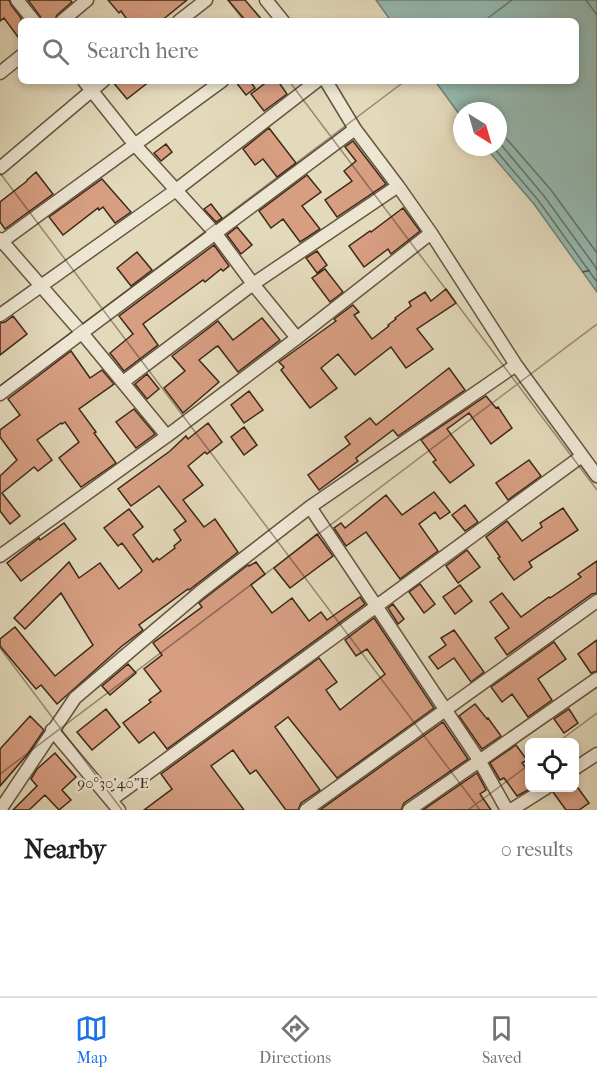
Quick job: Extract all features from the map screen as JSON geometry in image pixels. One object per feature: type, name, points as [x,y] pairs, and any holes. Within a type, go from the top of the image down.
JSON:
[{"type":"street","points":[[17,0],[32,18]]},
{"type":"street","points":[[66,18],[87,0]]},
{"type":"street","points":[[183,18],[206,0]]},
{"type":"street","points":[[266,0],[281,18]]},
{"type":"street","points":[[0,72],[18,58]]},
{"type":"street","points":[[166,435],[82,333],[1,241],[218,84]]},
{"type":"street","points":[[0,315],[176,189],[313,84]]},
{"type":"street","points":[[328,84],[355,129],[431,233],[516,365],[597,477]]},
{"type":"street","points":[[0,168],[88,86],[135,145],[216,234],[297,338]]},
{"type":"street","points":[[0,394],[355,129]]},
{"type":"street","points":[[123,382],[253,284],[398,186]]},
{"type":"street","points":[[0,556],[297,338],[431,233]]},
{"type":"street","points":[[0,810],[75,698],[200,592],[310,507],[516,365]]},
{"type":"street","points":[[52,730],[115,805],[376,607],[582,456]]},
{"type":"street","points":[[310,507],[479,760],[509,810],[539,792]]},
{"type":"street","points":[[306,810],[597,601]]},
{"type":"street","points":[[409,810],[597,679]]},
{"type":"street","points":[[579,766],[597,754]]},
{"type":"water","points":[[376,0],[597,0],[597,292],[534,204],[493,156],[507,156],[507,102],[453,102],[453,106],[437,84],[579,84],[579,18],[389,18]]},
{"type":"building","points":[[0,0],[9,0],[21,18],[18,18],[18,37],[4,18],[0,21]]},
{"type":"building","points":[[28,0],[70,0],[72,2],[56,18],[41,18]]},
{"type":"building","points":[[108,0],[187,0],[165,18],[126,18],[121,11],[119,13]]},
{"type":"building","points":[[228,0],[245,0],[260,18],[243,18]]},
{"type":"building","points":[[114,84],[146,84],[127,99]]},
{"type":"building","points":[[237,84],[252,84],[255,88],[246,95]]},
{"type":"building","points":[[264,84],[280,84],[287,94],[264,111],[251,94]]},
{"type":"building","points":[[269,128],[296,163],[277,177],[263,159],[255,165],[243,149]]},
{"type":"building","points":[[353,141],[386,184],[337,217],[325,200],[352,181],[344,171],[356,161],[345,147]]},
{"type":"building","points":[[166,144],[172,152],[161,161],[154,153]]},
{"type":"building","points":[[36,172],[53,194],[5,229],[0,222],[0,202]]},
{"type":"building","points":[[307,175],[321,192],[302,206],[320,229],[300,242],[283,219],[271,228],[259,211]]},
{"type":"building","points":[[102,179],[131,212],[115,223],[103,207],[99,210],[98,208],[63,235],[49,217]]},
{"type":"building","points":[[211,204],[222,218],[216,222],[204,209]]},
{"type":"building","points":[[403,208],[420,231],[391,254],[388,249],[364,267],[349,246]]},
{"type":"building","points":[[237,227],[252,245],[241,254],[227,235]]},
{"type":"building","points":[[214,245],[229,266],[223,271],[221,269],[205,282],[203,280],[143,324],[158,345],[124,371],[110,353],[133,334],[119,316]]},
{"type":"building","points":[[317,251],[327,265],[317,273],[306,258]]},
{"type":"building","points":[[137,252],[152,270],[131,286],[117,268]]},
{"type":"building","points":[[325,269],[343,292],[330,302],[312,278]]},
{"type":"building","points":[[446,289],[456,303],[417,329],[433,349],[406,368],[391,347],[355,375],[338,354],[321,368],[337,388],[310,408],[281,370],[284,367],[279,362],[336,321],[334,319],[353,305],[359,312],[354,315],[372,339],[411,306],[409,302],[425,292],[431,301]]},
{"type":"building","points":[[13,316],[27,334],[0,355],[0,323]]},
{"type":"building","points":[[262,318],[280,340],[238,372],[218,346],[216,347],[199,360],[219,382],[183,413],[164,388],[185,371],[172,356],[218,321],[233,340]]},
{"type":"building","points":[[71,351],[90,378],[102,370],[114,384],[79,409],[116,463],[81,487],[59,458],[79,442],[65,422],[61,423],[37,440],[52,460],[38,471],[34,467],[2,493],[20,516],[10,524],[0,511],[0,476],[17,460],[0,437],[0,430],[20,415],[8,399]]},
{"type":"building","points":[[449,368],[465,390],[398,436],[393,430],[356,458],[358,461],[319,490],[308,475],[350,444],[345,437],[370,418],[376,425]]},
{"type":"building","points":[[147,374],[159,389],[147,399],[135,384]]},
{"type":"building","points":[[249,391],[263,410],[244,423],[231,405]]},
{"type":"building","points":[[486,396],[496,408],[498,407],[512,428],[491,444],[469,413],[447,429],[474,465],[450,483],[433,462],[436,460],[421,440]]},
{"type":"building","points":[[134,409],[155,434],[136,448],[116,422]]},
{"type":"building","points":[[208,423],[222,442],[188,466],[203,485],[183,500],[204,527],[215,519],[238,552],[139,625],[143,630],[57,704],[41,685],[36,689],[0,646],[0,639],[15,627],[55,676],[93,645],[61,593],[25,629],[14,618],[69,562],[79,578],[100,563],[119,589],[141,572],[142,570],[122,543],[118,546],[104,528],[129,509],[143,527],[133,535],[153,562],[175,548],[174,546],[181,540],[174,530],[186,521],[159,486],[131,506],[118,489],[170,451],[186,436],[188,439]]},
{"type":"building","points":[[244,427],[257,445],[244,455],[231,437]]},
{"type":"building","points":[[529,460],[541,476],[508,500],[496,483]]},
{"type":"building","points":[[434,492],[450,512],[440,519],[435,512],[419,524],[438,551],[400,579],[366,532],[346,546],[334,528],[341,523],[345,528],[386,495],[402,515]]},
{"type":"building","points":[[465,505],[478,522],[465,531],[452,515]]},
{"type":"building","points":[[563,508],[578,530],[529,562],[532,567],[514,580],[486,537],[507,521],[522,541],[542,527],[540,523]]},
{"type":"building","points":[[64,523],[76,539],[21,581],[7,563],[39,538],[40,540]]},
{"type":"building","points":[[317,534],[333,556],[290,588],[274,568]]},
{"type":"building","points":[[467,550],[480,567],[458,583],[446,566]]},
{"type":"building","points":[[597,561],[597,593],[592,594],[507,655],[495,638],[509,628],[490,602],[502,593],[521,617],[581,577],[578,574]]},
{"type":"building","points":[[256,562],[265,574],[251,585],[272,613],[292,598],[309,621],[321,612],[327,620],[360,597],[365,604],[167,749],[154,732],[139,743],[123,723],[151,702],[149,700],[161,691],[144,669],[162,655],[153,643],[202,607],[199,603],[205,598],[248,565]]},
{"type":"building","points":[[420,584],[435,604],[424,613],[409,592]]},
{"type":"building","points":[[460,585],[472,601],[455,614],[443,597]]},
{"type":"building","points":[[393,604],[404,619],[398,624],[388,608]]},
{"type":"building","points":[[374,618],[434,708],[337,778],[288,717],[275,727],[320,790],[301,803],[298,810],[286,810],[256,770],[250,774],[233,750],[211,766],[244,810],[144,810],[172,789],[161,774],[319,658],[337,682],[326,690],[340,710],[385,674],[367,649],[356,656],[345,640]]},
{"type":"building","points":[[454,630],[484,672],[471,682],[454,658],[438,669],[429,657],[446,645],[441,638]]},
{"type":"building","points":[[597,640],[597,671],[591,673],[578,654]]},
{"type":"building","points":[[554,642],[566,659],[538,679],[552,700],[528,717],[512,694],[502,702],[491,687]]},
{"type":"building","points":[[128,664],[136,673],[110,695],[102,686]]},
{"type":"building","points":[[475,704],[501,736],[482,749],[459,716]]},
{"type":"building","points":[[106,709],[120,727],[92,750],[77,732]]},
{"type":"building","points":[[569,709],[578,723],[564,733],[554,719]]},
{"type":"building","points":[[30,716],[44,730],[27,755],[0,786],[0,749]]},
{"type":"building","points":[[443,722],[468,759],[404,803],[401,810],[320,810]]},
{"type":"building","points":[[516,745],[525,757],[525,761],[522,763],[525,767],[525,792],[517,796],[504,778],[500,780],[490,763]]},
{"type":"building","points":[[55,753],[76,777],[62,790],[71,800],[59,810],[45,795],[29,810],[13,810],[37,786],[31,779],[37,769]]},
{"type":"building","points":[[477,773],[486,790],[480,794],[491,810],[423,810]]},
{"type":"building","points":[[579,789],[589,803],[579,810],[566,810],[553,792],[579,792]]},
{"type":"ferry route","points":[[582,272],[597,269]]}]
